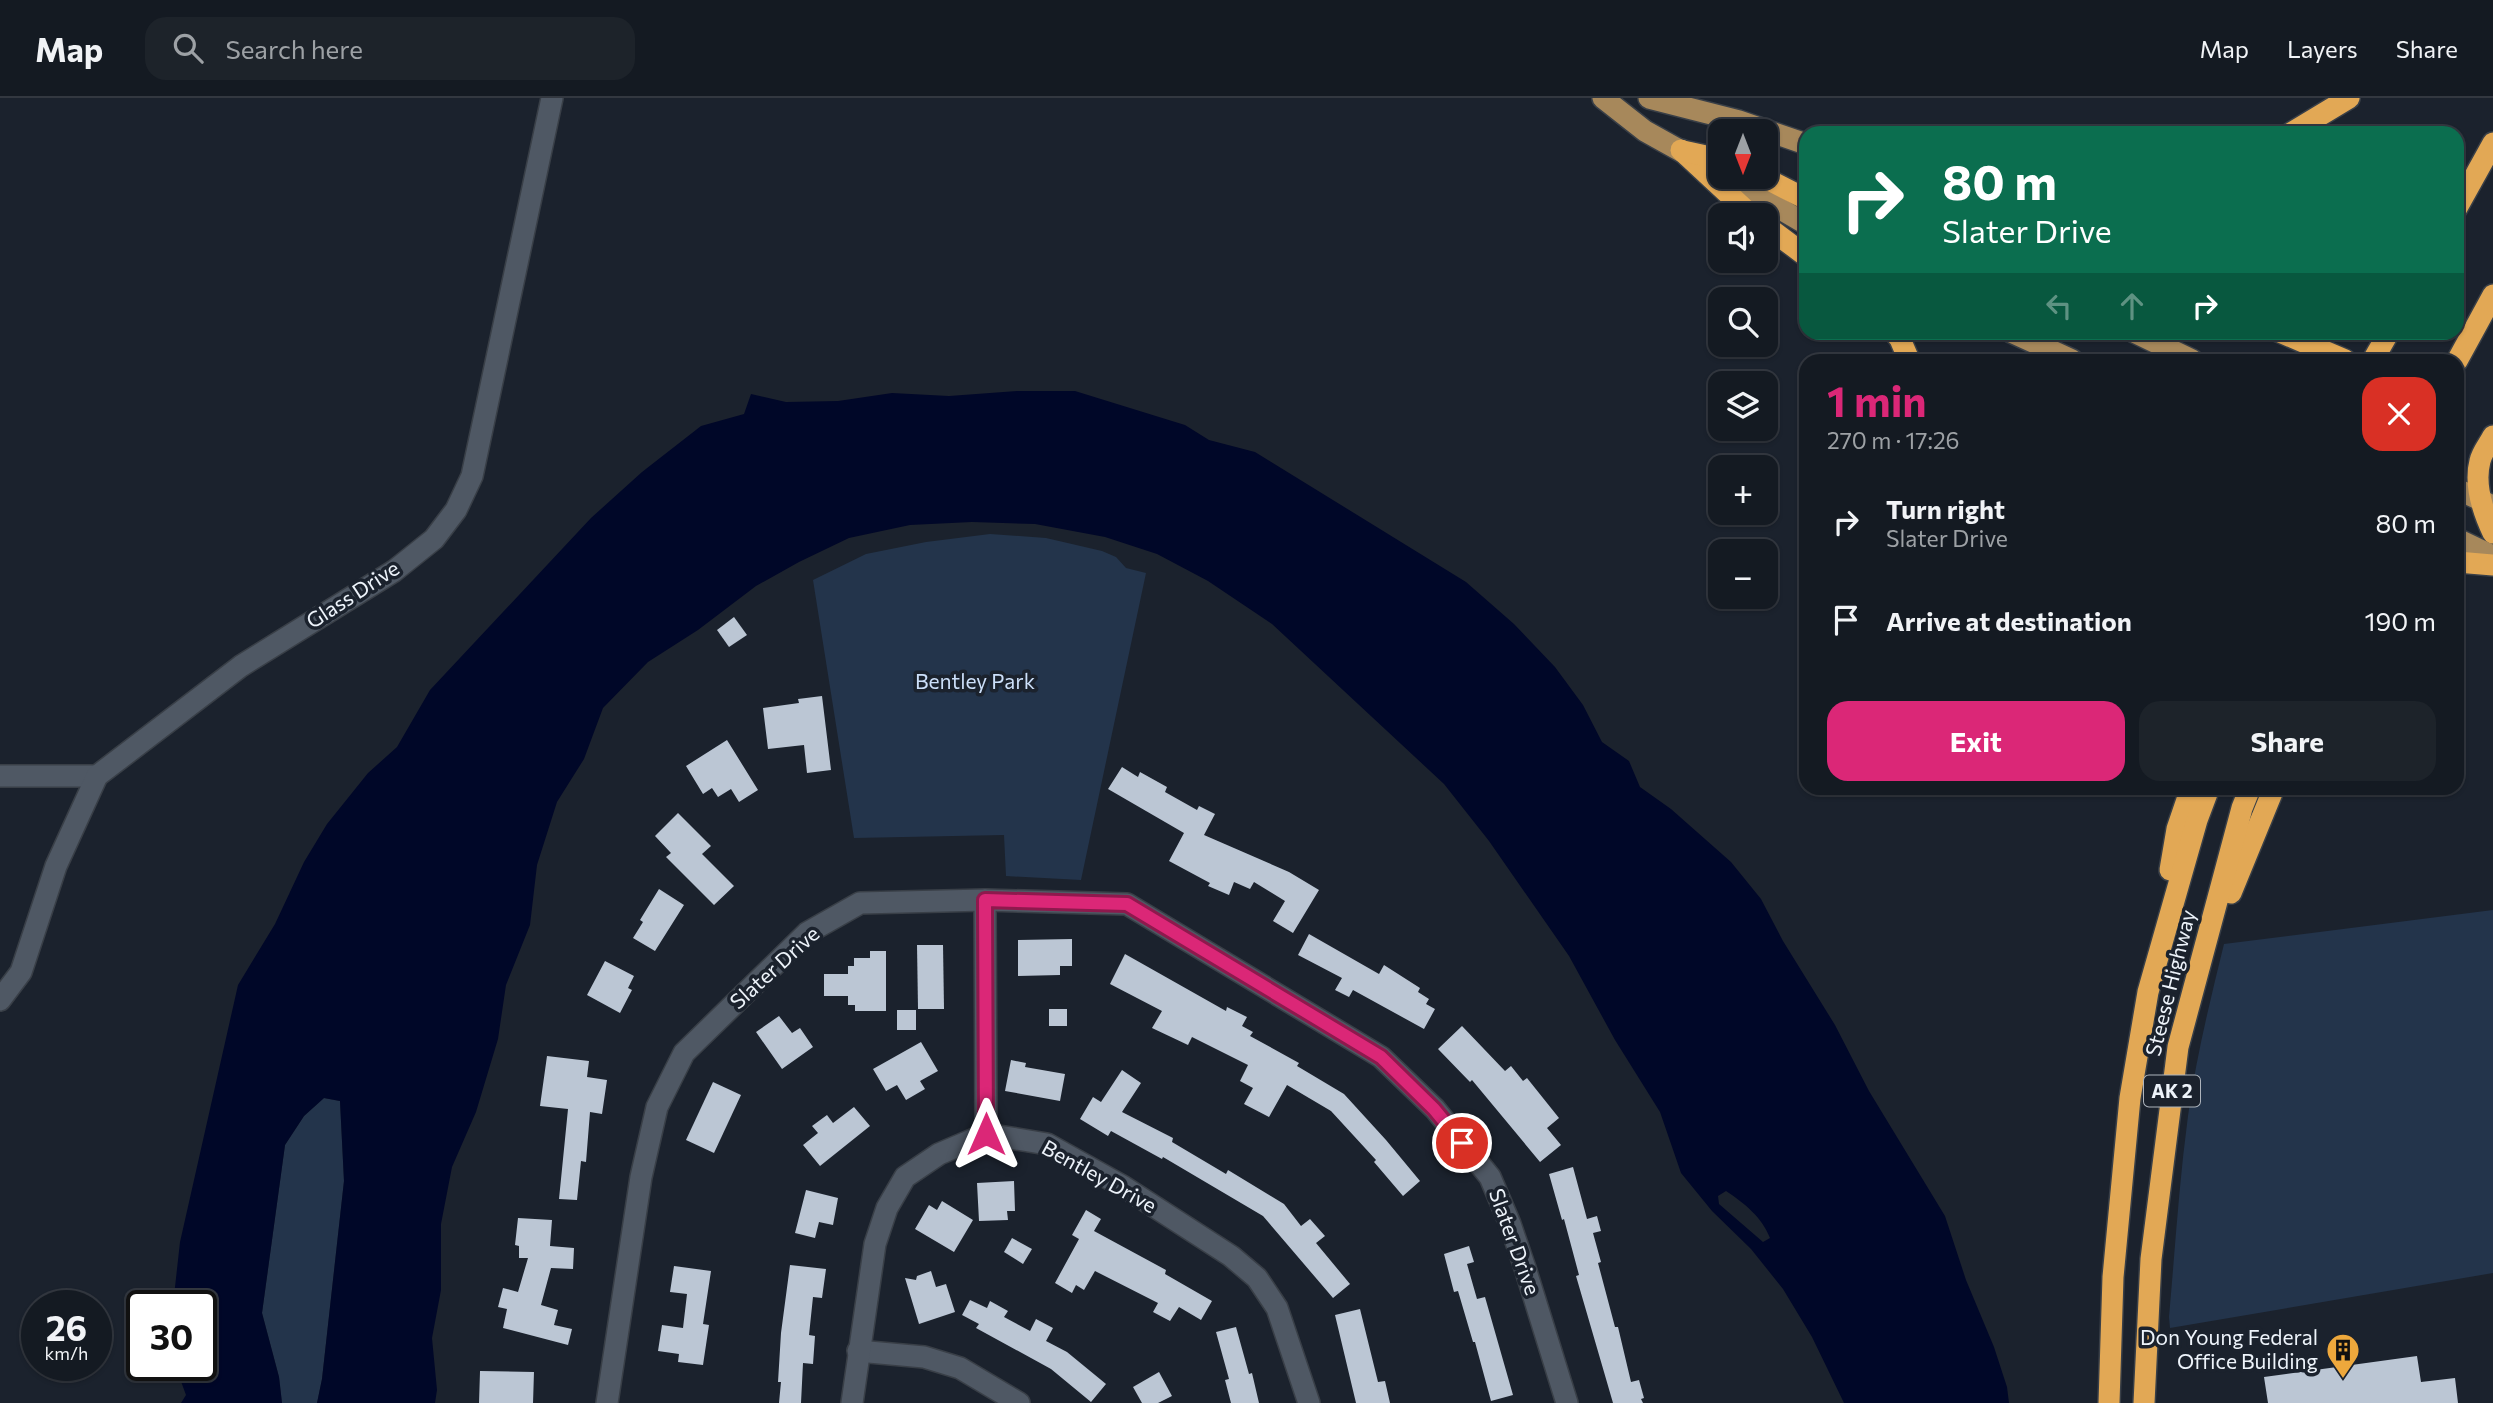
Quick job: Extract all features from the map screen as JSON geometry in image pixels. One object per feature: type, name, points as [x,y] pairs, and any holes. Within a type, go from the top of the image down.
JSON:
[{"type":"highway","points":[[2303,126],[2349,98]]},
{"type":"highway","points":[[2464,195],[2493,143]]},
{"type":"highway","points":[[1681,150],[1708,156]]},
{"type":"highway","points":[[1681,150],[1738,203]]},
{"type":"highway","points":[[1778,185],[1799,195]]},
{"type":"highway","points":[[1778,235],[1799,251]]},
{"type":"highway","points":[[2461,354],[2493,295]]},
{"type":"highway","points":[[2299,340],[2331,354]]},
{"type":"highway","points":[[2493,436],[2480,460],[2479,480],[2493,533]]},
{"type":"highway","points":[[2464,563],[2493,565]]},
{"type":"highway","points":[[2148,992],[2177,830],[2189,795]]},
{"type":"highway","name":"Steese Highway","points":[[2109,1403],[2113,1277],[2130,1098],[2148,992],[2206,795]]},
{"type":"highway","name":"Steese Highway","points":[[2144,1403],[2151,1259],[2178,1047],[2247,795]]},
{"type":"highway","points":[[2195,979],[2271,795]]},
{"type":"main road","points":[[1603,98],[1644,131],[1708,166]]},
{"type":"main road","points":[[1649,98],[1739,121],[1799,142]]},
{"type":"main road","points":[[1746,189],[1799,220]]},
{"type":"main road","points":[[2028,340],[2059,354]]},
{"type":"main road","points":[[2151,340],[2180,354]]},
{"type":"main road","points":[[2464,492],[2487,504]]},
{"type":"main road","points":[[2464,542],[2493,555]]},
{"type":"street","name":"Glass Drive","points":[[0,999],[22,972],[56,866],[97,776],[241,666],[394,571],[434,539],[457,510],[472,476],[552,98]]},
{"type":"street","points":[[0,776],[97,776]]},
{"type":"street","points":[[852,1403],[875,1244],[887,1208],[905,1177],[939,1154],[986,1134],[985,900]]},
{"type":"street","name":"Slater Drive","points":[[607,1403],[641,1177],[657,1107],[684,1053],[807,933],[860,903],[985,900],[1127,904],[1381,1057],[1434,1109],[1490,1177],[1514,1235],[1567,1403]]},
{"type":"street","name":"Bentley Drive","points":[[986,1134],[1047,1144],[1124,1187],[1231,1256],[1257,1278],[1277,1308],[1309,1403]]},
{"type":"street","points":[[858,1351],[924,1356],[960,1368],[1019,1403]]},
{"type":"green space","name":"Bentley Park","points":[[990,534],[1046,538],[1102,551],[1116,557],[1126,568],[1146,573],[1081,880],[1006,876],[1004,835],[854,838],[813,580],[866,554],[926,542]]},
{"type":"green space","points":[[2493,910],[2493,1273],[2170,1328],[2177,1216],[2188,1116],[2199,1051],[2224,944]]},
{"type":"green space","points":[[324,1098],[340,1101],[344,1181],[322,1379],[317,1403],[282,1403],[279,1377],[262,1313],[285,1145],[304,1116]]},
{"type":"shaded area","points":[[1017,391],[1075,391],[1185,425],[1209,440],[1255,452],[1466,582],[1514,624],[1555,667],[1583,705],[1602,742],[1629,761],[1640,787],[1671,809],[1731,862],[1761,899],[1783,941],[1835,1025],[1869,1091],[1945,1216],[1966,1280],[1994,1347],[2007,1387],[2009,1403],[1844,1403],[1812,1337],[1783,1289],[1751,1249],[1712,1211],[1681,1173],[1660,1112],[1615,1040],[1569,956],[1489,841],[1444,784],[1272,624],[1208,581],[1157,554],[1105,537],[1035,524],[972,522],[910,525],[849,538],[799,562],[756,586],[698,630],[648,662],[603,708],[584,759],[557,802],[537,865],[530,925],[506,985],[498,1039],[476,1112],[452,1167],[441,1224],[441,1290],[432,1338],[437,1390],[435,1403],[317,1403],[344,1181],[340,1101],[324,1098],[304,1116],[285,1145],[262,1313],[279,1377],[282,1403],[181,1403],[186,1395],[181,1381],[217,1381],[217,1290],[175,1290],[180,1242],[238,985],[275,924],[304,862],[327,824],[368,773],[397,747],[430,690],[591,518],[642,472],[701,426],[744,414],[751,394],[786,402],[838,401],[892,393],[949,396]],"holes":[[[1726,1191],[1746,1206],[1767,1230],[1770,1238],[1763,1242],[1719,1204],[1718,1196]]]},
{"type":"building","points":[[734,617],[747,635],[729,647],[717,630]]},
{"type":"building","points":[[822,696],[831,770],[807,773],[804,745],[768,749],[763,708],[799,703],[798,699]]},
{"type":"building","points":[[727,740],[758,790],[739,802],[731,789],[718,797],[712,788],[703,794],[686,766]]},
{"type":"building","points":[[1122,767],[1138,777],[1140,772],[1167,787],[1165,792],[1197,810],[1199,806],[1215,814],[1204,835],[1289,872],[1319,890],[1293,933],[1273,921],[1285,901],[1254,882],[1250,889],[1234,882],[1229,895],[1208,886],[1210,883],[1169,861],[1184,833],[1108,789]]},
{"type":"building","points":[[678,813],[711,846],[702,854],[734,886],[714,905],[666,857],[671,853],[655,836]]},
{"type":"building","points":[[659,889],[684,905],[655,951],[633,938],[643,922],[640,920]]},
{"type":"building","points":[[1309,934],[1379,974],[1384,965],[1420,988],[1418,992],[1429,999],[1426,1004],[1435,1009],[1424,1029],[1353,990],[1349,997],[1335,990],[1342,978],[1298,955]]},
{"type":"building","points":[[1072,939],[1072,966],[1060,966],[1060,975],[1018,976],[1018,940]]},
{"type":"building","points":[[917,945],[943,945],[944,1009],[918,1009]]},
{"type":"building","points":[[870,951],[886,951],[886,1011],[855,1011],[855,1005],[848,1005],[848,996],[824,996],[824,974],[848,974],[848,966],[854,966],[854,958],[870,958]]},
{"type":"building","points":[[1125,954],[1226,1011],[1227,1007],[1247,1017],[1242,1026],[1253,1032],[1250,1036],[1299,1063],[1297,1066],[1344,1094],[1420,1181],[1403,1196],[1374,1162],[1376,1160],[1331,1111],[1287,1085],[1269,1117],[1244,1104],[1253,1088],[1240,1081],[1248,1065],[1192,1037],[1188,1045],[1152,1028],[1162,1011],[1110,984]]},
{"type":"building","points":[[605,961],[634,976],[628,988],[632,990],[620,1013],[587,995]]},
{"type":"building","points":[[1049,1009],[1067,1009],[1067,1026],[1049,1026]]},
{"type":"building","points":[[897,1010],[916,1010],[916,1030],[897,1030]]},
{"type":"building","points":[[779,1016],[792,1033],[800,1028],[813,1047],[782,1069],[756,1032]]},
{"type":"building","points":[[1462,1026],[1505,1071],[1511,1066],[1523,1081],[1527,1078],[1559,1118],[1547,1128],[1561,1145],[1540,1162],[1472,1080],[1470,1082],[1438,1049]]},
{"type":"building","points":[[921,1042],[938,1071],[920,1081],[925,1089],[906,1100],[897,1085],[886,1091],[873,1069]]},
{"type":"building","points":[[547,1056],[589,1061],[587,1077],[607,1080],[602,1114],[590,1112],[586,1162],[581,1161],[577,1200],[559,1199],[568,1109],[540,1106]]},
{"type":"building","points":[[1011,1060],[1026,1063],[1025,1067],[1065,1074],[1060,1101],[1005,1091]]},
{"type":"building","points":[[1122,1070],[1141,1083],[1122,1112],[1173,1138],[1172,1142],[1226,1174],[1228,1170],[1284,1204],[1301,1226],[1310,1219],[1325,1236],[1316,1243],[1350,1284],[1333,1298],[1263,1216],[1163,1157],[1162,1159],[1111,1131],[1108,1136],[1080,1119],[1093,1097],[1101,1102]]},
{"type":"building","points":[[713,1082],[741,1095],[714,1153],[686,1140]]},
{"type":"building","points":[[854,1107],[870,1126],[820,1166],[803,1145],[818,1133],[812,1126],[827,1115],[833,1123]]},
{"type":"building","points":[[1573,1167],[1587,1219],[1597,1216],[1601,1231],[1593,1233],[1601,1262],[1598,1263],[1615,1327],[1618,1327],[1631,1382],[1639,1380],[1643,1403],[1613,1403],[1576,1276],[1579,1275],[1564,1219],[1562,1220],[1549,1174]]},
{"type":"building","points":[[1014,1181],[1015,1211],[1007,1211],[1008,1220],[979,1221],[977,1183]]},
{"type":"building","points":[[806,1190],[838,1198],[833,1225],[819,1222],[815,1238],[795,1233]]},
{"type":"building","points":[[942,1201],[973,1220],[954,1252],[915,1229],[929,1205],[937,1210]]},
{"type":"building","points":[[1086,1210],[1101,1219],[1094,1231],[1166,1270],[1165,1274],[1212,1301],[1201,1320],[1179,1307],[1170,1321],[1153,1312],[1158,1303],[1095,1271],[1084,1290],[1076,1285],[1072,1293],[1055,1283],[1079,1239],[1072,1235]]},
{"type":"building","points":[[518,1218],[552,1220],[550,1246],[574,1248],[573,1269],[551,1268],[541,1305],[558,1310],[554,1325],[572,1329],[568,1345],[503,1328],[507,1309],[498,1307],[503,1288],[518,1292],[528,1258],[519,1258],[519,1246],[515,1245]]},
{"type":"building","points":[[1012,1238],[1032,1249],[1023,1264],[1004,1252]]},
{"type":"building","points":[[1469,1246],[1474,1262],[1467,1264],[1477,1299],[1485,1297],[1513,1395],[1491,1401],[1475,1342],[1458,1291],[1454,1292],[1444,1254]]},
{"type":"building","points":[[790,1265],[826,1269],[822,1298],[813,1297],[809,1335],[815,1336],[813,1364],[803,1363],[801,1403],[779,1403],[781,1333]]},
{"type":"building","points":[[674,1266],[711,1271],[703,1324],[709,1325],[703,1365],[678,1362],[679,1354],[658,1351],[662,1325],[683,1328],[687,1294],[670,1292]]},
{"type":"building","points":[[931,1271],[936,1287],[946,1284],[955,1312],[919,1324],[905,1278],[916,1280],[917,1276]]},
{"type":"building","points":[[970,1300],[987,1308],[990,1301],[1008,1311],[1004,1317],[1030,1331],[1036,1319],[1053,1328],[1046,1341],[1067,1352],[1106,1384],[1091,1402],[1051,1369],[976,1328],[979,1324],[962,1315]]},
{"type":"building","points":[[1360,1309],[1378,1382],[1385,1381],[1390,1403],[1356,1403],[1335,1315]]},
{"type":"building","points":[[1236,1327],[1259,1403],[1231,1403],[1225,1380],[1229,1379],[1216,1332]]},
{"type":"building","name":"Don Young Federal Office Building","points":[[2417,1356],[2421,1382],[2455,1378],[2458,1403],[2268,1403],[2264,1377]]},
{"type":"building","points":[[480,1371],[534,1372],[533,1403],[479,1403]]},
{"type":"building","points":[[1159,1372],[1172,1396],[1158,1403],[1142,1403],[1133,1387]]},
{"type":"place","name":"Don Young Federal Office Building","points":[[2343,1380]]},
{"type":"route","points":[[986,1134],[985,900],[1127,904],[1381,1057],[1434,1109],[1462,1143]]}]
